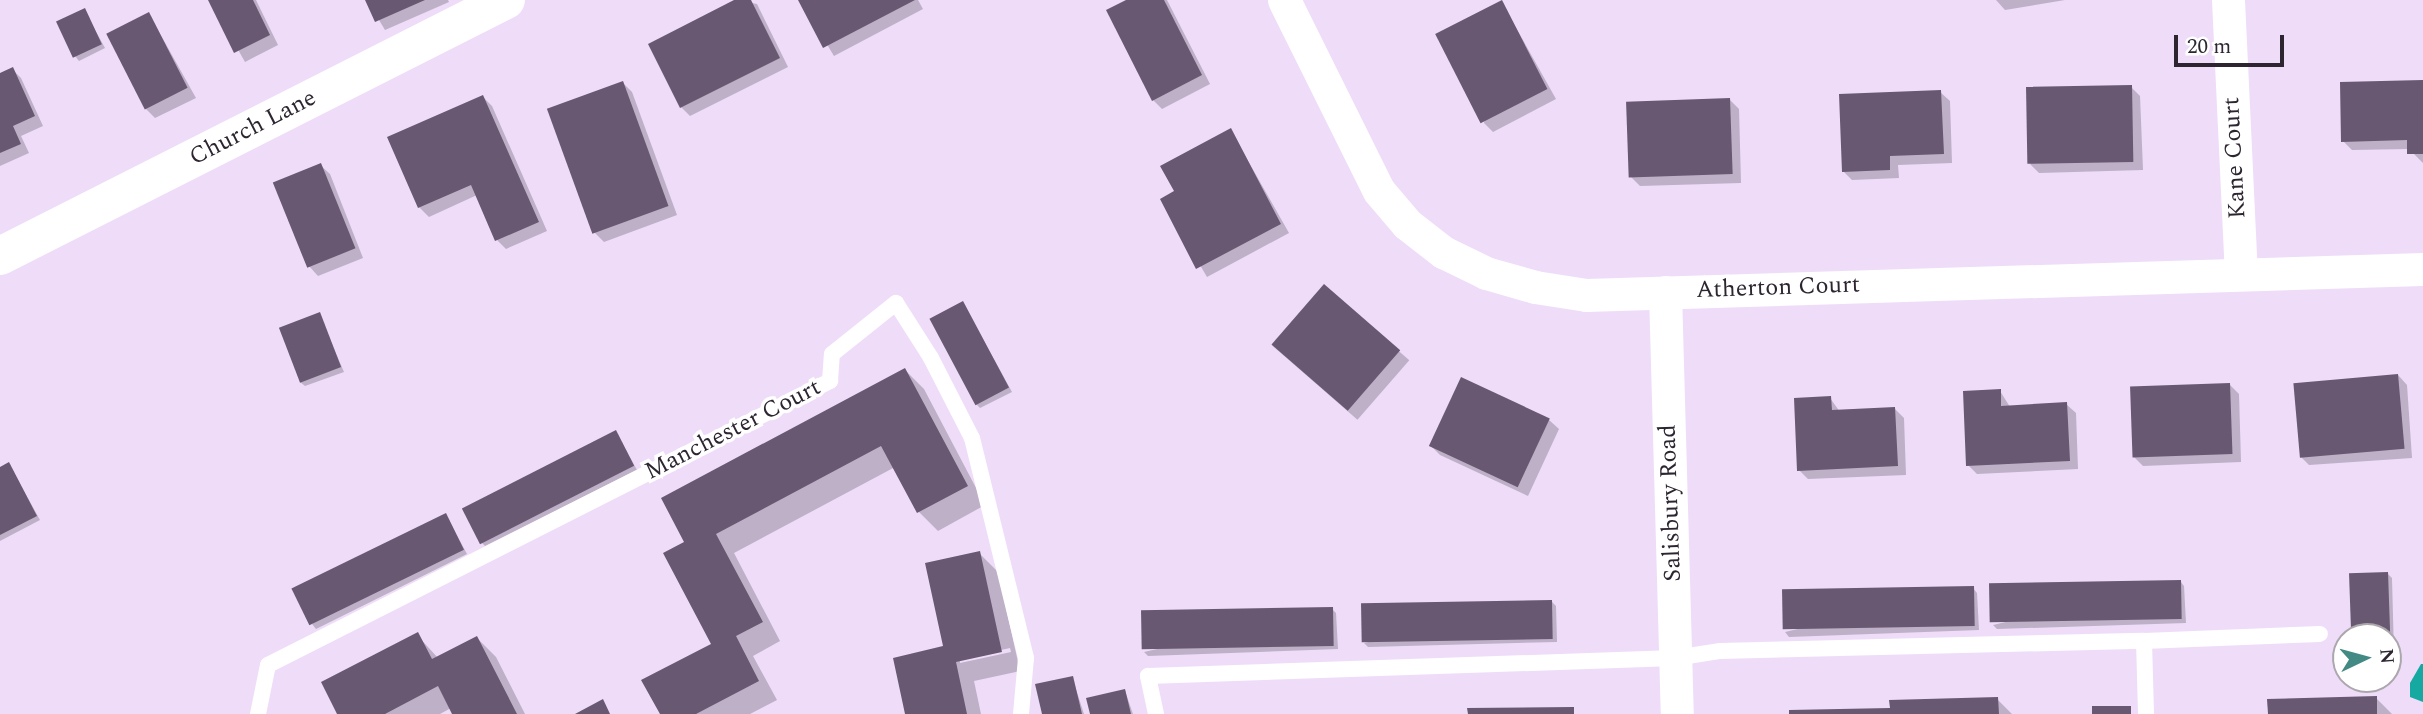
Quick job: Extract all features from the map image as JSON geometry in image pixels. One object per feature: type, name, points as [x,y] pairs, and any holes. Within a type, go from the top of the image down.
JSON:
[{"type":"street","name":"Church Lane","points":[[0,256],[506,0]]},
{"type":"street","name":"Atherton Court","points":[[1284,0],[1379,191],[1407,224],[1443,252],[1475,268],[1535,287],[1586,295],[2423,269]]},
{"type":"street","name":"Kane Court","points":[[2228,0],[2241,274]]},
{"type":"street","name":"Salisbury Road","points":[[1665,292],[1676,714]]},
{"type":"lane","name":"Manchester Court","points":[[258,714],[268,665],[830,381],[832,354],[896,303],[931,358],[972,438],[1026,658],[1021,714]]},
{"type":"lane","points":[[1156,714],[1148,676],[1675,658],[1720,652],[2320,634]]},
{"type":"lane","points":[[2144,641],[2146,714]]},
{"type":"shaded area","points":[[2421,664],[2423,702],[2410,697],[2410,683]]},
{"type":"building","points":[[208,0],[253,0],[270,35],[234,53]]},
{"type":"building","points":[[365,0],[425,0],[375,22]]},
{"type":"building","points":[[734,0],[751,0],[780,58],[680,108],[648,44]]},
{"type":"building","points":[[798,0],[915,0],[823,48]]},
{"type":"building","points":[[1126,0],[1164,0],[1202,75],[1152,101],[1106,10]]},
{"type":"building","points":[[1502,0],[1547,89],[1481,123],[1435,34]]},
{"type":"building","points":[[85,8],[102,44],[73,58],[56,22]]},
{"type":"building","points":[[149,12],[188,88],[145,110],[106,34]]},
{"type":"building","points":[[13,67],[35,116],[13,126],[21,144],[0,153],[0,73]]},
{"type":"building","points":[[2423,80],[2423,154],[2407,154],[2407,140],[2341,142],[2340,82]]},
{"type":"building","points":[[623,81],[668,206],[592,234],[547,109]]},
{"type":"building","points":[[2132,85],[2133,162],[2027,164],[2026,87]]},
{"type":"building","points":[[1941,90],[1944,154],[1890,156],[1890,170],[1842,172],[1839,94]]},
{"type":"building","points":[[483,95],[539,222],[495,241],[471,185],[418,208],[387,137]]},
{"type":"building","points":[[1730,98],[1733,174],[1629,178],[1626,102]]},
{"type":"building","points":[[1231,128],[1281,224],[1196,269],[1160,199],[1174,191],[1160,166]]},
{"type":"building","points":[[321,163],[355,248],[307,268],[273,182]]},
{"type":"building","points":[[1324,284],[1400,350],[1348,411],[1272,344]]},
{"type":"building","points":[[963,301],[1009,388],[975,405],[929,319]]},
{"type":"building","points":[[320,312],[341,367],[300,383],[279,328]]},
{"type":"building","points":[[905,368],[968,486],[917,513],[881,446],[716,534],[763,622],[736,636],[759,681],[696,714],[660,714],[641,680],[711,644],[663,553],[684,542],[661,498]]},
{"type":"building","points":[[2398,374],[2405,449],[2300,458],[2293,383]]},
{"type":"building","points":[[1461,377],[1550,418],[1518,487],[1429,446]]},
{"type":"building","points":[[2230,383],[2232,454],[2133,457],[2130,386]]},
{"type":"building","points":[[2001,389],[2001,406],[2067,402],[2070,461],[1966,466],[1963,391]]},
{"type":"building","points":[[1831,396],[1832,410],[1895,407],[1898,466],[1797,471],[1794,398]]},
{"type":"building","points":[[616,430],[634,466],[480,544],[462,509]]},
{"type":"building","points":[[9,462],[37,516],[0,535],[0,467]]},
{"type":"building","points":[[446,513],[464,550],[309,625],[291,588]]},
{"type":"building","points":[[980,551],[1002,652],[956,662],[967,714],[905,714],[893,658],[943,646],[925,563]]},
{"type":"building","points":[[2388,572],[2390,623],[2351,623],[2349,573]]},
{"type":"building","points":[[2181,580],[2182,619],[1990,622],[1989,583]]},
{"type":"building","points":[[1974,586],[1975,626],[1783,629],[1782,589]]},
{"type":"building","points":[[1552,600],[1553,639],[1362,642],[1361,603]]},
{"type":"building","points":[[1333,607],[1334,646],[1142,649],[1141,610]]},
{"type":"building","points":[[418,632],[432,659],[477,636],[517,714],[452,714],[438,686],[385,714],[337,714],[321,682]]},
{"type":"building","points":[[1073,676],[1082,714],[1042,714],[1035,684]]},
{"type":"building","points":[[1125,689],[1131,714],[1090,714],[1086,698]]},
{"type":"building","points":[[2377,696],[2377,714],[2268,714],[2267,699]]},
{"type":"building","points":[[1998,697],[1999,714],[1789,714],[1789,710],[1890,708],[1889,700]]},
{"type":"building","points":[[603,699],[610,714],[575,714]]},
{"type":"building","points":[[2092,706],[2131,706],[2131,714],[2092,714]]},
{"type":"building","points":[[1574,707],[1574,714],[1468,714],[1467,708]]}]
